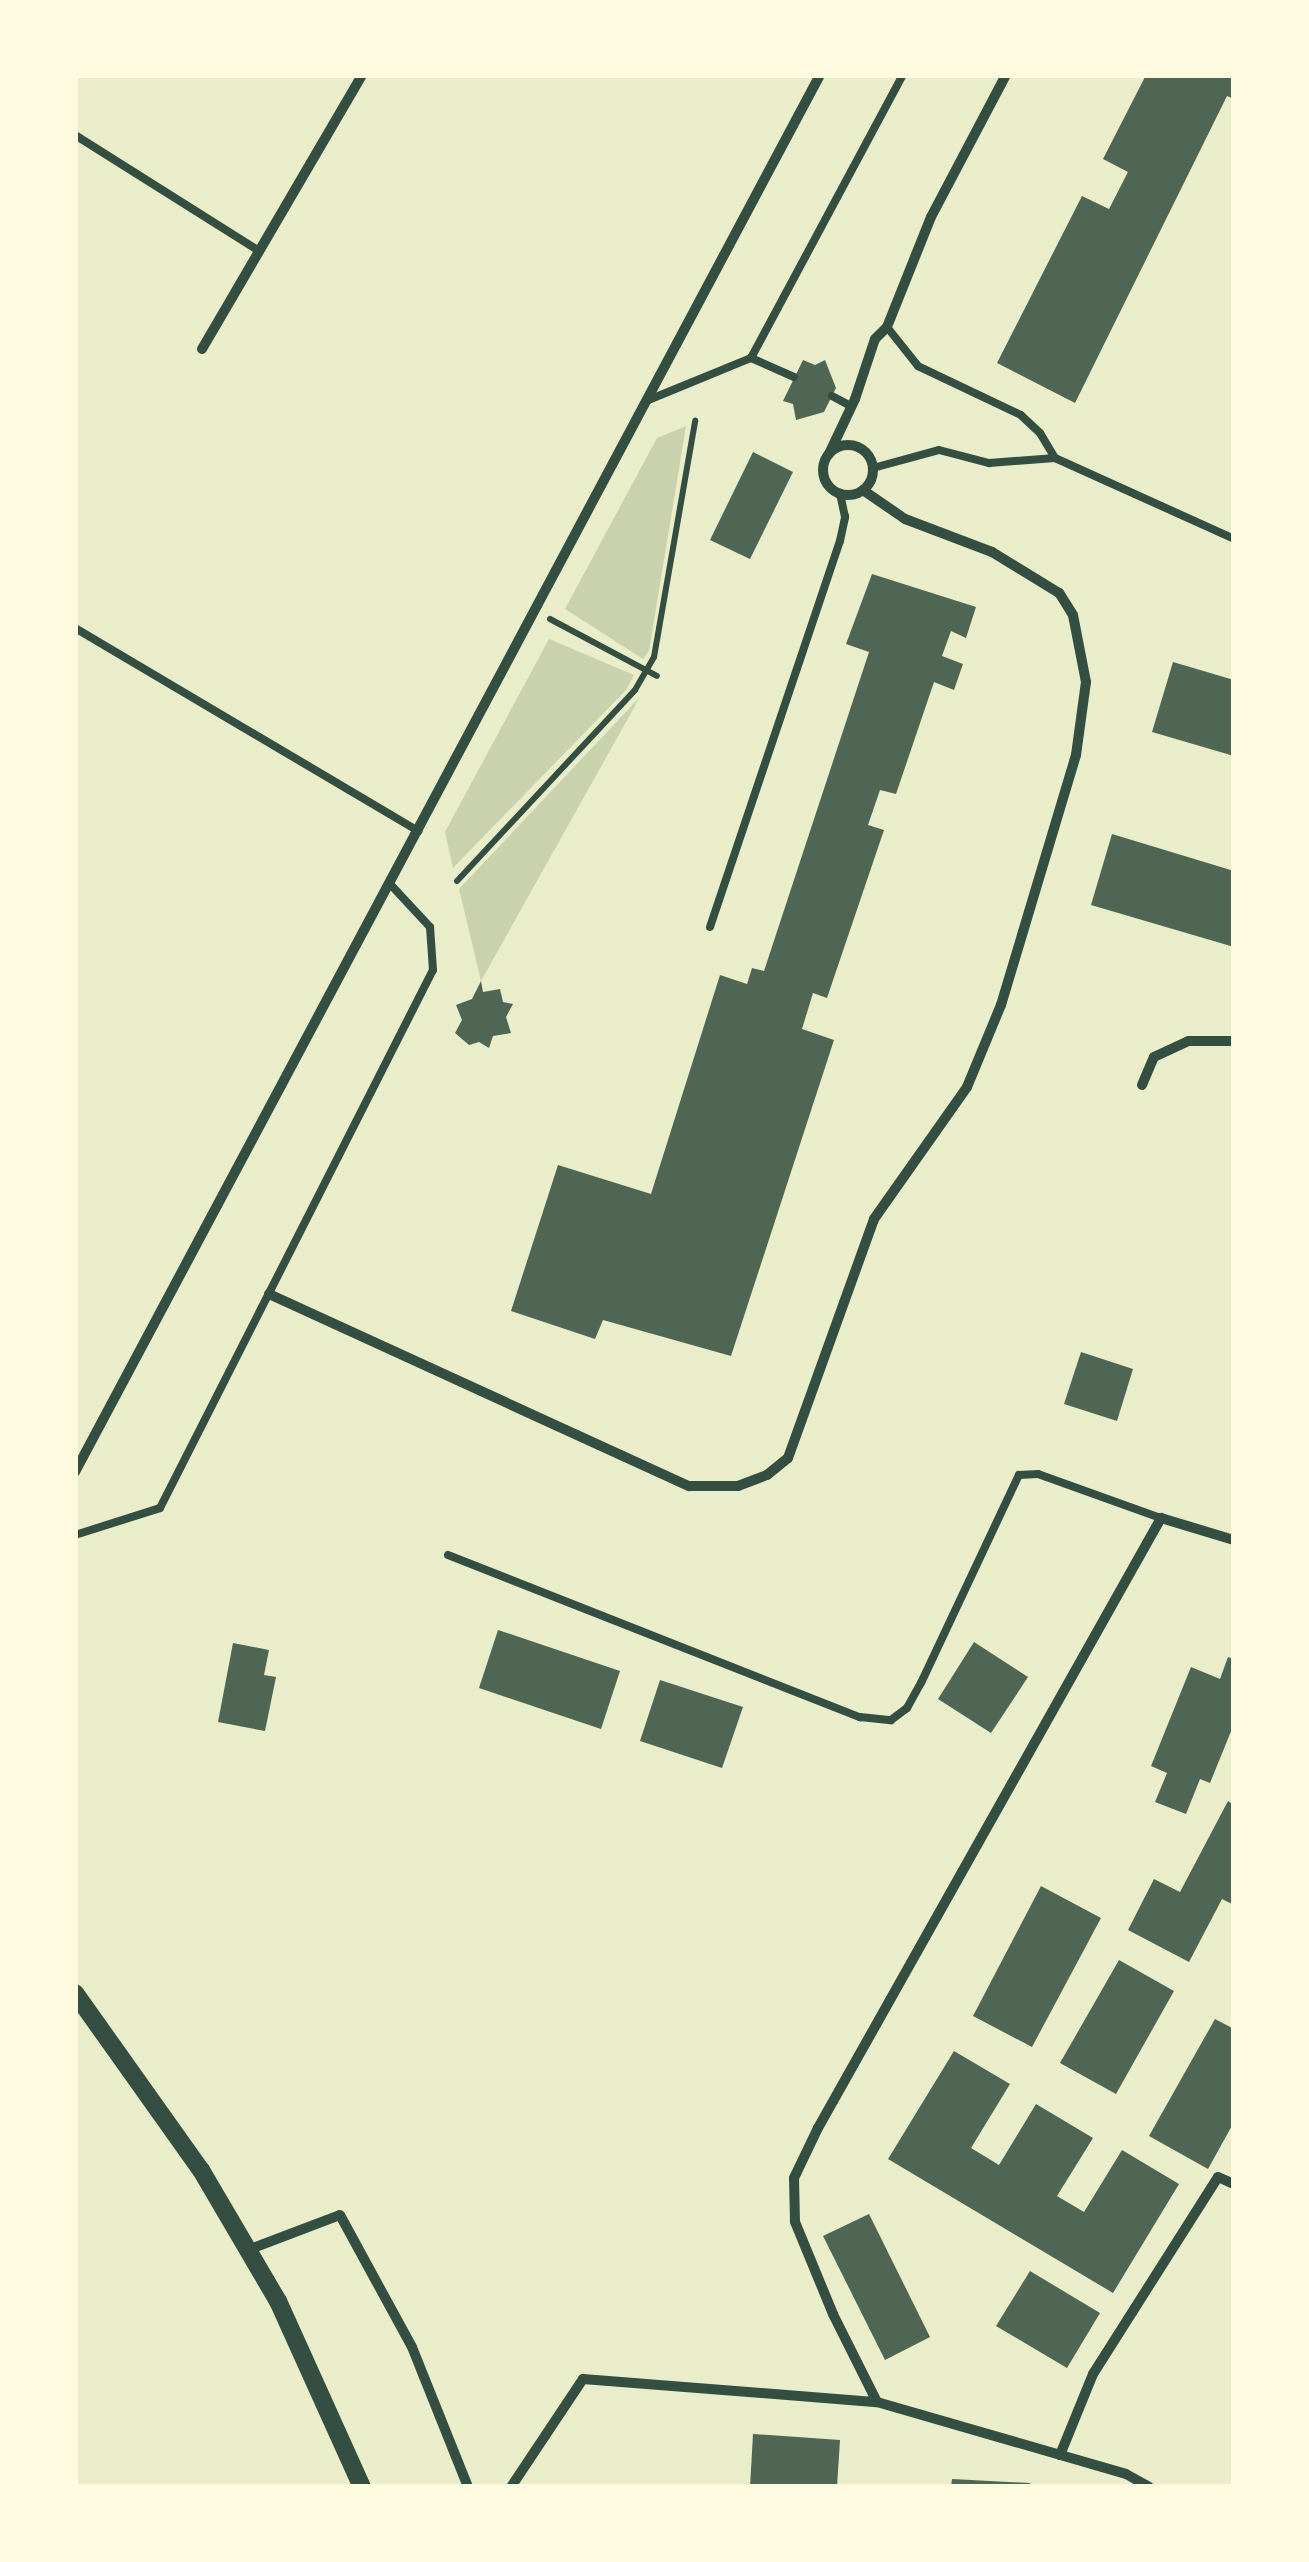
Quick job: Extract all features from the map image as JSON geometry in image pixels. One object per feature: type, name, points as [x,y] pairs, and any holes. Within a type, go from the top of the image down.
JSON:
[{"type":"street","points":[[202,349],[362,75]]},
{"type":"street","points":[[75,1472],[820,75]]},
{"type":"street","points":[[269,1294],[689,1486],[738,1486],[767,1475],[788,1458],[874,1220],[966,1086],[1001,1005],[1076,755],[1086,682],[1074,614],[1058,593],[992,552],[904,520],[863,490],[840,493],[824,476],[829,454],[875,340],[888,327],[931,217],[1006,75]]},
{"type":"street","points":[[829,454],[842,446],[859,447],[873,468],[863,490]]},
{"type":"street","points":[[1142,1085],[1154,1056],[1189,1041],[1234,1042]]},
{"type":"street","points":[[878,2402],[834,2314],[796,2222],[794,2178],[818,2128],[1161,1518],[1234,1540]]},
{"type":"street","points":[[75,1993],[191,2155],[248,2250],[278,2302],[362,2487]]},
{"type":"street","points":[[1060,2454],[1093,2374],[1218,2177],[1234,2184]]},
{"type":"street","points":[[248,2250],[340,2214],[412,2347],[468,2487]]},
{"type":"street","points":[[511,2487],[583,2379],[878,2402],[1126,2474],[1149,2487]]},
{"type":"lane","points":[[646,401],[752,358],[902,75]]},
{"type":"lane","points":[[75,136],[259,251]]},
{"type":"lane","points":[[888,327],[918,366],[1022,416],[1054,458],[1234,539]]},
{"type":"lane","points":[[752,358],[794,377]]},
{"type":"lane","points":[[832,396],[851,406]]},
{"type":"lane","points":[[873,468],[938,450],[990,463],[1054,458]]},
{"type":"lane","points":[[710,927],[840,540],[846,518],[840,493]]},
{"type":"lane","points":[[75,628],[418,831]]},
{"type":"lane","points":[[75,1534],[160,1508],[433,970],[430,927],[390,884]]},
{"type":"lane","points":[[448,1555],[860,1717],[890,1720],[907,1708],[921,1683],[1019,1475],[1038,1474],[1161,1518]]},
{"type":"path","points":[[456,881],[635,690],[654,656],[695,422]]},
{"type":"path","points":[[554,621],[657,676]]},
{"type":"green space","points":[[686,426],[649,651],[643,659],[565,609],[657,438]]},
{"type":"green space","points":[[549,639],[634,675],[626,690],[453,868],[445,832]]},
{"type":"green space","points":[[640,697],[481,981],[459,889]]},
{"type":"building","points":[[1146,75],[1234,75],[1234,99],[1227,96],[1075,403],[997,363],[1082,196],[1109,209],[1128,172],[1103,159]]},
{"type":"building","points":[[803,360],[815,365],[825,360],[836,388],[824,412],[796,420],[793,404],[783,401]]},
{"type":"building","points":[[753,452],[793,472],[750,559],[710,540]]},
{"type":"building","points":[[872,574],[976,607],[966,638],[951,631],[942,656],[963,664],[954,690],[934,682],[896,794],[880,790],[868,825],[884,830],[827,998],[813,993],[802,1029],[834,1040],[731,1356],[603,1320],[595,1339],[511,1311],[558,1165],[651,1194],[720,975],[747,984],[752,968],[764,971],[869,652],[846,644]]},
{"type":"building","points":[[1173,662],[1234,680],[1234,756],[1152,732]]},
{"type":"building","points":[[1112,834],[1234,871],[1234,947],[1091,905]]},
{"type":"building","points":[[481,981],[483,992],[500,989],[503,1002],[513,1004],[506,1017],[511,1033],[493,1036],[489,1048],[479,1042],[469,1045],[455,1033],[462,1020],[456,1005],[472,999]]},
{"type":"building","points":[[1081,1352],[1133,1369],[1117,1421],[1064,1404]]},
{"type":"building","points":[[498,1630],[620,1671],[601,1729],[479,1688]]},
{"type":"building","points":[[974,1642],[1028,1677],[991,1733],[938,1699]]},
{"type":"building","points":[[233,1643],[269,1650],[264,1675],[276,1677],[265,1731],[218,1722]]},
{"type":"building","points":[[1228,1657],[1234,1659],[1234,1724],[1210,1783],[1200,1779],[1186,1814],[1155,1802],[1167,1773],[1151,1766],[1191,1667],[1220,1679]]},
{"type":"building","points":[[660,1680],[743,1707],[722,1768],[640,1741]]},
{"type":"building","points":[[1228,1801],[1234,1805],[1234,1905],[1222,1899],[1189,1962],[1128,1930],[1154,1879],[1180,1892]]},
{"type":"building","points":[[1041,1886],[1101,1918],[1032,2047],[973,2016]]},
{"type":"building","points":[[1119,1960],[1174,1991],[1116,2094],[1060,2063]]},
{"type":"building","points":[[1215,2019],[1234,2029],[1234,2122],[1208,2169],[1149,2136]]},
{"type":"building","points":[[954,2051],[1010,2084],[971,2148],[999,2165],[1036,2104],[1093,2138],[1057,2196],[1084,2212],[1122,2150],[1179,2184],[1113,2293],[888,2159]]},
{"type":"building","points":[[869,2214],[930,2337],[885,2360],[823,2236]]},
{"type":"building","points":[[1030,2271],[1100,2313],[1067,2368],[996,2326]]},
{"type":"building","points":[[753,2434],[840,2440],[837,2487],[750,2487]]},
{"type":"building","points":[[952,2479],[1030,2483],[1030,2487],[951,2487]]}]
